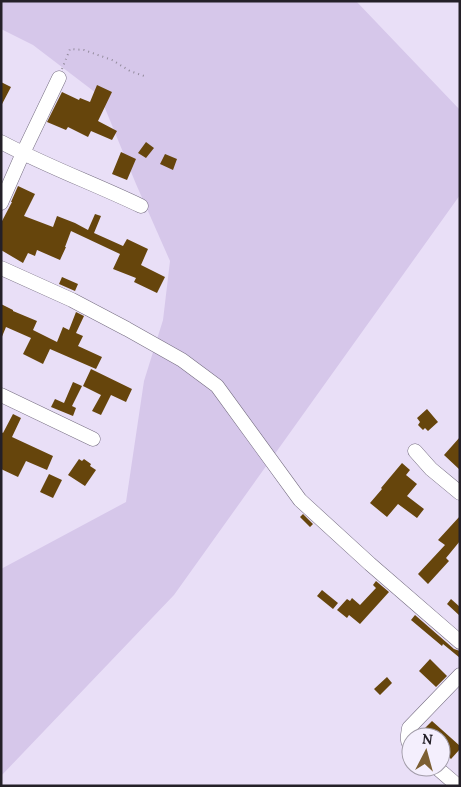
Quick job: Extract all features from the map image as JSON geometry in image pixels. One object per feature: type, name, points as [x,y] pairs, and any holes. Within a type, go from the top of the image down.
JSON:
[{"type":"street","points":[[1,202],[58,78]]},
{"type":"street","points":[[1,142],[141,206]]},
{"type":"street","points":[[1,268],[72,300],[119,325],[182,360],[217,386],[300,500],[460,642]]},
{"type":"street","points":[[1,395],[92,439]]},
{"type":"street","points":[[415,451],[431,469],[460,493]]},
{"type":"street","points":[[410,727],[460,675]]},
{"type":"street","points":[[448,777],[458,786]]},
{"type":"path","points":[[58,78],[70,49],[84,50],[112,60],[130,71],[147,77]]},
{"type":"shaded area","points":[[1,1],[356,1],[460,110],[460,195],[174,595],[1,776],[1,569],[126,502],[144,381],[163,320],[170,261],[100,96],[33,45],[1,29]]},
{"type":"building","points":[[1,82],[11,87],[1,106]]},
{"type":"building","points":[[97,85],[112,92],[98,121],[117,131],[112,140],[91,131],[88,137],[68,127],[66,130],[47,122],[62,92],[79,100],[80,98],[90,102]]},
{"type":"building","points":[[146,142],[154,148],[146,158],[138,153]]},
{"type":"building","points":[[121,152],[136,159],[127,180],[112,174]]},
{"type":"building","points":[[165,154],[177,159],[173,170],[160,164]]},
{"type":"building","points":[[18,186],[35,194],[24,216],[53,227],[57,216],[88,230],[95,214],[101,216],[94,233],[123,246],[127,239],[148,249],[141,265],[165,277],[157,293],[134,282],[136,278],[113,269],[120,254],[71,231],[60,260],[37,250],[35,256],[28,253],[23,263],[1,250],[1,223]]},
{"type":"building","points":[[62,277],[78,284],[75,291],[59,284]]},
{"type":"building","points":[[1,304],[37,321],[33,330],[57,342],[63,327],[69,330],[76,312],[84,316],[76,333],[83,336],[78,346],[102,357],[96,369],[50,349],[43,364],[23,354],[31,338],[6,327],[1,339]]},
{"type":"building","points":[[91,369],[132,389],[126,402],[111,395],[101,415],[92,411],[101,395],[83,386]]},
{"type":"building","points":[[73,382],[82,386],[72,406],[76,408],[73,416],[51,407],[55,399],[64,403]]},
{"type":"building","points":[[427,409],[438,422],[428,431],[425,428],[423,430],[418,425],[420,422],[417,418]]},
{"type":"building","points":[[13,414],[21,418],[12,437],[53,456],[47,470],[26,461],[18,477],[1,469],[1,432],[3,433]]},
{"type":"building","points":[[460,437],[460,470],[444,455]]},
{"type":"building","points":[[79,459],[82,461],[84,459],[96,470],[85,486],[68,475]]},
{"type":"building","points":[[402,463],[410,470],[406,475],[417,484],[407,496],[424,509],[417,518],[398,504],[387,517],[370,503]]},
{"type":"building","points":[[49,474],[62,480],[53,498],[40,492]]},
{"type":"building","points":[[303,514],[313,524],[310,527],[300,517]]},
{"type":"building","points":[[460,516],[460,541],[446,558],[449,561],[428,584],[418,574],[445,545],[438,540]]},
{"type":"building","points":[[376,581],[389,592],[360,624],[349,615],[347,618],[337,610],[347,599],[350,601],[352,598],[360,605],[376,588],[373,585]]},
{"type":"building","points":[[322,590],[338,603],[333,609],[317,596]]},
{"type":"building","points":[[451,599],[460,607],[460,616],[447,604]]},
{"type":"building","points":[[415,615],[454,649],[460,651],[460,658],[443,644],[442,646],[411,620]]},
{"type":"building","points":[[430,659],[447,676],[436,687],[419,671]]},
{"type":"building","points":[[387,677],[392,683],[380,695],[374,689]]},
{"type":"building","points":[[432,721],[439,727],[426,727]]},
{"type":"building","points":[[451,738],[460,746],[460,749],[451,759]]}]
